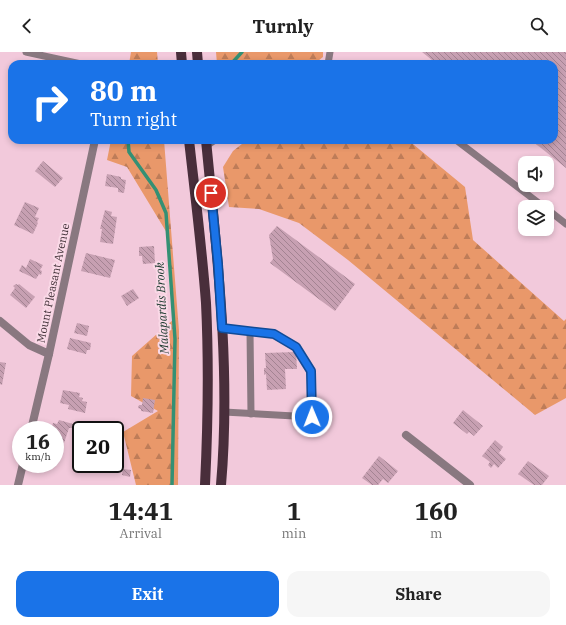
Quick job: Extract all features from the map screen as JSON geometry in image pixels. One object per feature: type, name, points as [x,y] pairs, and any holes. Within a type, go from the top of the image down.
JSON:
[{"type":"main road","points":[[189,144],[206,302],[208,405],[205,485]]},
{"type":"main road","points":[[209,144],[222,328],[224,412],[221,485]]},
{"type":"street","name":"Mount Pleasant Avenue","points":[[33,421],[94,144]]},
{"type":"street","points":[[0,321],[29,345],[49,354]]},
{"type":"street","points":[[406,435],[470,485]]},
{"type":"street","points":[[18,485],[21,473]]},
{"type":"lane","points":[[26,52],[63,60]]},
{"type":"lane","points":[[461,144],[535,200]]},
{"type":"lane","points":[[554,215],[566,224]]},
{"type":"lane","points":[[222,328],[274,334],[296,347],[311,371],[312,417],[224,412]]},
{"type":"lane","points":[[250,331],[251,414]]},
{"type":"green space","points":[[131,52],[157,52],[158,60],[130,60]]},
{"type":"green space","points":[[216,52],[323,52],[323,57],[319,60],[217,60]]},
{"type":"green space","points":[[110,144],[164,144],[179,331],[178,485],[136,485],[124,436],[124,431],[158,411],[131,396],[132,356],[174,319],[167,233],[127,167],[107,160]]},
{"type":"green space","points":[[242,144],[413,144],[465,187],[473,240],[564,321],[566,319],[566,398],[535,415],[348,260],[299,223],[259,209],[229,207],[223,167],[233,151]]},
{"type":"building","points":[[422,52],[566,52],[566,168],[554,158],[554,156],[551,156],[536,144],[558,144],[558,60],[432,60]]},
{"type":"building","points":[[43,161],[63,178],[55,187],[35,171]]},
{"type":"building","points":[[107,174],[121,177],[121,179],[126,180],[124,193],[118,192],[118,188],[105,186]]},
{"type":"building","points":[[25,202],[39,208],[35,217],[39,218],[38,223],[33,234],[14,225]]},
{"type":"building","points":[[105,210],[112,212],[111,216],[117,217],[113,244],[100,242],[102,229],[100,229]]},
{"type":"building","points":[[277,226],[355,284],[335,311],[270,263],[273,259],[269,235]]},
{"type":"building","points":[[154,246],[155,263],[143,264],[142,256],[139,256],[139,247]]},
{"type":"building","points":[[86,253],[115,260],[110,278],[81,271]]},
{"type":"building","points":[[30,259],[43,265],[40,270],[42,271],[41,275],[39,274],[36,279],[19,271],[22,265],[26,268]]},
{"type":"building","points":[[19,284],[35,297],[26,308],[10,295],[15,288],[13,286]]},
{"type":"building","points":[[133,289],[139,298],[127,306],[121,296]]},
{"type":"building","points":[[77,323],[89,326],[87,336],[74,333]]},
{"type":"building","points":[[70,338],[91,343],[90,350],[87,350],[86,354],[67,349]]},
{"type":"building","points":[[296,352],[297,369],[285,369],[286,389],[267,390],[266,374],[264,375],[264,368],[266,368],[265,353]]},
{"type":"building","points":[[0,362],[6,363],[2,385],[0,384]]},
{"type":"building","points":[[63,390],[80,393],[79,397],[83,398],[82,401],[87,402],[85,413],[68,409],[69,405],[60,403]]},
{"type":"building","points":[[143,398],[155,400],[153,413],[141,411],[141,409],[138,408],[139,405],[142,405]]},
{"type":"building","points":[[463,410],[483,426],[474,436],[469,432],[467,434],[453,423]]},
{"type":"building","points":[[64,421],[72,424],[72,428],[69,428],[64,443]]},
{"type":"building","points":[[495,440],[503,447],[499,453],[506,459],[498,468],[494,464],[491,468],[488,465],[490,462],[482,456]]},
{"type":"building","points":[[379,456],[398,471],[388,483],[383,479],[378,485],[372,485],[362,478]]},
{"type":"building","points":[[528,461],[549,476],[542,485],[534,485],[518,474]]},
{"type":"building","points":[[124,469],[131,470],[130,477],[122,475],[124,473]]},
{"type":"waterway","name":"Malapardis Brook","points":[[235,60],[242,52]]},
{"type":"waterway","name":"Malapardis Brook","points":[[128,144],[129,152],[156,190],[166,213],[175,339],[172,485]]},
{"type":"route","points":[[211,193],[218,264],[222,328],[274,334],[296,347],[311,371],[312,417]]}]
